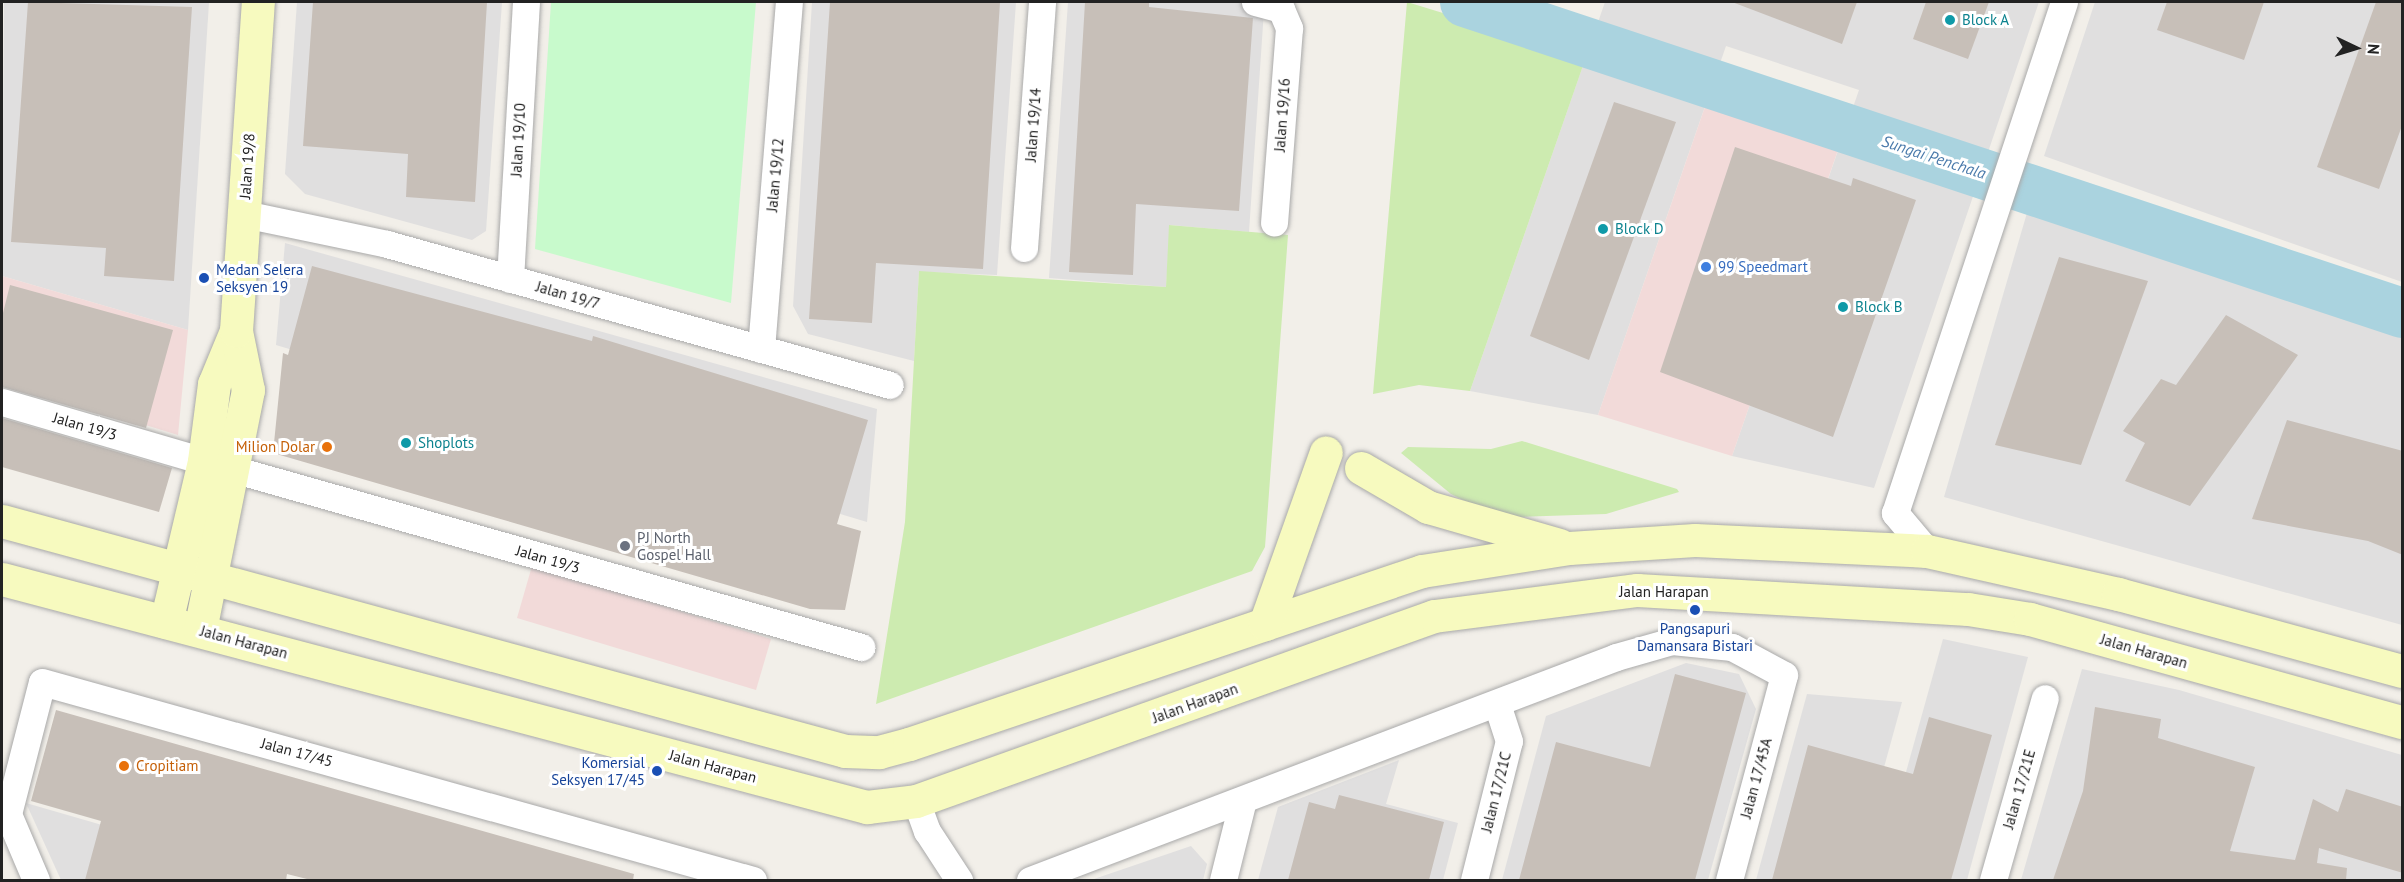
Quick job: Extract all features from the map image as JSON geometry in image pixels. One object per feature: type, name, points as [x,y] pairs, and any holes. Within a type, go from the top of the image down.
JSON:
[{"type":"main road","name":"Jalan 19/8","points":[[200,630],[236,470],[248,390],[236,331],[258,2]]},
{"type":"main road","name":"Jalan 19/8","points":[[166,622],[204,461],[214,384],[236,331]]},
{"type":"main road","points":[[1265,624],[1326,452]]},
{"type":"main road","points":[[1361,468],[1428,507],[1569,548]]},
{"type":"main road","points":[[2,521],[845,751],[879,752],[909,744],[1422,571],[1569,548],[1695,540],[1927,552],[2108,591],[2403,671]]},
{"type":"main road","name":"Jalan Harapan","points":[[2,579],[867,807],[916,801],[1434,616],[1561,596],[1637,590],[1968,609],[2030,619],[2403,722]]},
{"type":"street","name":"Jalan 19/10","points":[[510,279],[526,2]]},
{"type":"street","name":"Jalan 19/12","points":[[761,349],[789,2]]},
{"type":"street","name":"Jalan 19/14","points":[[1024,248],[1042,2]]},
{"type":"street","name":"Jalan 19/16","points":[[1255,2],[1281,9],[1288,28],[1274,222]]},
{"type":"street","points":[[1927,552],[1895,513],[2064,2]]},
{"type":"street","name":"Jalan 19/7","points":[[244,214],[387,244],[890,385]]},
{"type":"street","name":"Jalan 19/3","points":[[2,402],[204,461]]},
{"type":"street","name":"Jalan 19/3","points":[[236,470],[861,647]]},
{"type":"street","name":"Jalan 17/45A","points":[[1497,704],[1672,641],[1732,647],[1784,675],[1729,880]]},
{"type":"street","name":"Jalan 17/45","points":[[36,880],[8,814],[42,682],[753,880]]},
{"type":"street","name":"Jalan 17/21E","points":[[1993,880],[2045,698]]},
{"type":"street","points":[[1030,880],[1497,704]]},
{"type":"street","name":"Jalan 17/21C","points":[[1474,880],[1509,741],[1497,704]]},
{"type":"street","points":[[1223,880],[1243,800]]},
{"type":"street","points":[[916,801],[927,831],[959,880]]},
{"type":"shaded area","points":[[4,2],[209,2],[188,330],[2,276]]},
{"type":"shaded area","points":[[297,2],[502,2],[486,231],[472,240],[305,194],[285,174]]},
{"type":"shaded area","points":[[812,2],[1016,2],[997,275],[919,272],[914,361],[808,334],[793,306]]},
{"type":"shaded area","points":[[1068,2],[1236,2],[1264,10],[1249,232],[1170,225],[1166,287],[1049,278]]},
{"type":"shaded area","points":[[1605,2],[2039,2],[1874,488],[1732,456],[1859,90],[1726,46],[1598,415],[1470,391]]},
{"type":"shaded area","points":[[2095,2],[2402,2],[2402,282],[2044,156]]},
{"type":"shaded area","points":[[1707,101],[1839,147],[1732,456],[1598,415]]},
{"type":"shaded area","points":[[2029,206],[2402,332],[2402,625],[1944,497]]},
{"type":"shaded area","points":[[285,243],[877,409],[867,522],[276,345]]},
{"type":"shaded area","points":[[2,276],[188,330],[178,435],[2,381]]},
{"type":"shaded area","points":[[532,566],[771,639],[756,690],[517,618]]},
{"type":"shaded area","points":[[1943,639],[2028,657],[1967,880],[1876,880]]},
{"type":"shaded area","points":[[1686,663],[1739,674],[1756,709],[1708,880],[1502,880],[1546,716]]},
{"type":"shaded area","points":[[2082,669],[2179,690],[2402,755],[2402,880],[2021,880]]},
{"type":"shaded area","points":[[1807,694],[1902,702],[1853,880],[1756,880]]},
{"type":"shaded area","points":[[1399,760],[1386,804],[1458,823],[1443,880],[1258,880],[1278,807]]},
{"type":"shaded area","points":[[26,803],[292,880],[61,880]]},
{"type":"shaded area","points":[[1191,846],[1207,864],[1203,880],[1091,880]]},
{"type":"green space","points":[[551,2],[756,2],[731,303],[535,249]]},
{"type":"green space","points":[[1407,2],[1586,57],[1470,391],[1419,385],[1373,394]]},
{"type":"green space","points":[[1169,225],[1288,235],[1265,547],[1252,571],[876,704],[905,522],[919,271],[1166,287]]},
{"type":"green space","points":[[1522,441],[1677,489],[1679,492],[1606,514],[1520,517],[1483,510],[1451,494],[1401,453],[1408,447],[1491,449]]},
{"type":"building","points":[[28,2],[192,7],[174,281],[104,276],[106,248],[11,242]]},
{"type":"building","points":[[313,2],[487,2],[475,202],[406,197],[408,154],[303,146]]},
{"type":"building","points":[[830,2],[1000,2],[983,269],[876,263],[872,323],[809,319]]},
{"type":"building","points":[[1085,2],[1149,2],[1149,7],[1253,18],[1239,211],[1136,204],[1133,275],[1069,272]]},
{"type":"building","points":[[1732,2],[1857,2],[1842,44]]},
{"type":"building","name":"Block A","points":[[1926,2],[1989,2],[1968,59],[1913,39]]},
{"type":"building","points":[[2167,2],[2264,2],[2244,60],[2157,30]]},
{"type":"building","points":[[2376,2],[2403,2],[2403,123],[2379,189],[2317,167]]},
{"type":"building","name":"Block D","points":[[1614,102],[1676,122],[1589,360],[1530,336]]},
{"type":"building","points":[[1735,147],[1851,186],[1853,178],[1916,200],[1833,437],[1660,372]]},
{"type":"building","points":[[2059,257],[2148,281],[2081,465],[1995,445]]},
{"type":"building","points":[[312,266],[592,341],[593,336],[868,420],[837,524],[861,531],[845,610],[810,609],[273,453],[283,353],[288,355]]},
{"type":"building","points":[[10,285],[173,330],[146,428],[2,387],[2,317]]},
{"type":"building","points":[[2226,315],[2298,355],[2190,506],[2125,481],[2145,443],[2123,431],[2161,379],[2176,385]]},
{"type":"building","points":[[2,418],[172,468],[159,512],[2,467]]},
{"type":"building","points":[[2287,420],[2403,451],[2403,555],[2368,541],[2252,519]]},
{"type":"building","points":[[1675,674],[1746,693],[1695,880],[1519,880],[1556,742],[1650,767]]},
{"type":"building","points":[[2095,707],[2161,719],[2158,738],[2255,767],[2230,851],[2295,860],[2313,799],[2338,812],[2346,789],[2403,807],[2403,873],[2319,848],[2317,863],[2347,868],[2346,880],[2053,880],[2083,791]]},
{"type":"building","points":[[56,710],[634,874],[633,880],[311,880],[287,874],[286,880],[85,880],[101,821],[31,801]]},
{"type":"building","points":[[1929,717],[1992,735],[1951,880],[1772,880],[1808,745],[1913,774]]},
{"type":"building","points":[[1339,795],[1444,822],[1429,880],[1288,880],[1309,802],[1335,809]]},
{"type":"waterway","name":"Sungai Penchala","points":[[1465,2],[2402,313]]},
{"type":"place","name":"Block A","points":[[1950,20]]},
{"type":"place","name":"Block D","points":[[1603,229]]},
{"type":"place","name":"99 Speedmart","points":[[1706,267]]},
{"type":"place","name":"Medan Selera Seksyen 19","points":[[204,278]]},
{"type":"place","name":"Block B","points":[[1843,307]]},
{"type":"place","name":"Shoplots","points":[[406,443]]},
{"type":"place","name":"Milion Dolar","points":[[327,447]]},
{"type":"place","name":"PJ North Gospel Hall","points":[[625,546]]},
{"type":"place","name":"Pangsapuri Damansara Bistari","points":[[1695,610]]},
{"type":"place","name":"Cropitiam","points":[[124,766]]},
{"type":"place","name":"Komersial Seksyen 17/45","points":[[657,771]]}]
